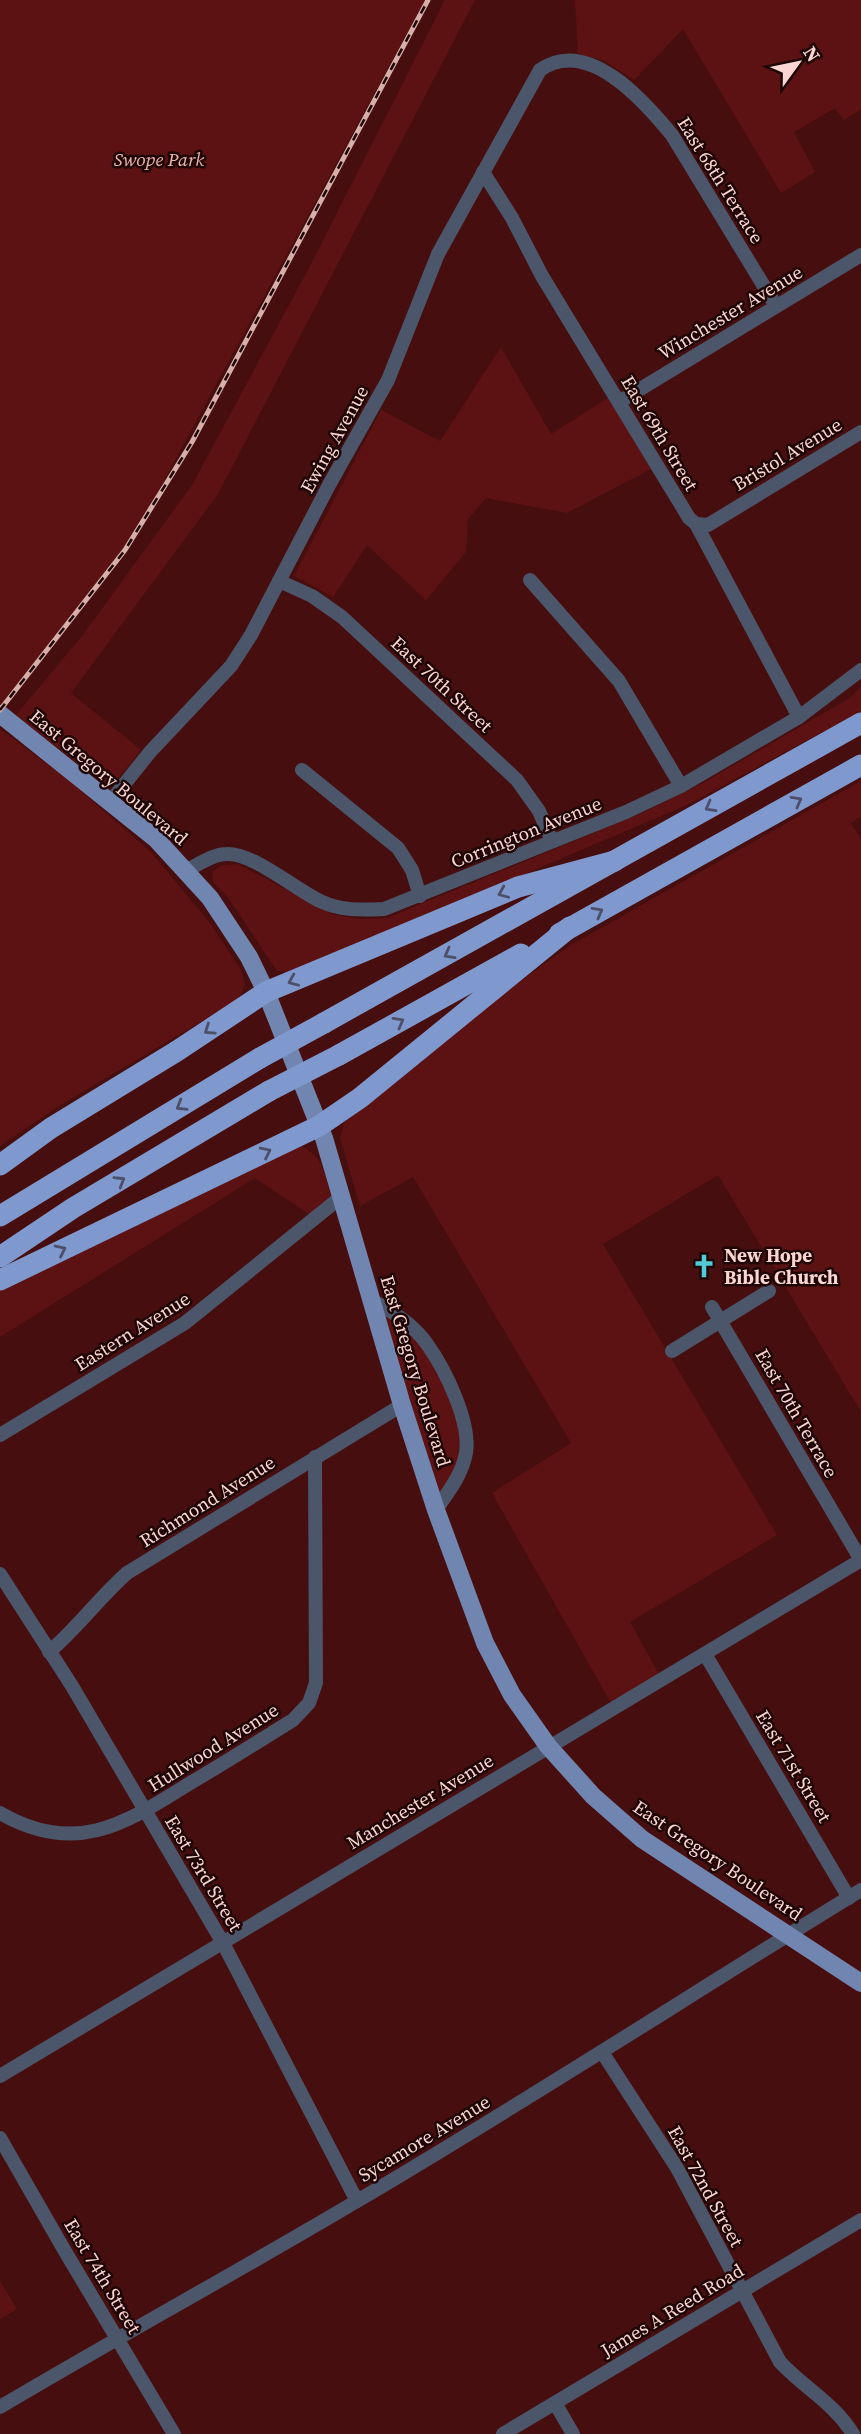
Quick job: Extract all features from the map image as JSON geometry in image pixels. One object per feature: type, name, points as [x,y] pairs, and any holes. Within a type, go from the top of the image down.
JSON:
[{"type":"highway","points":[[0,1216],[260,1058],[861,723]]},
{"type":"highway","points":[[0,1257],[73,1208],[269,1091],[340,1055],[861,765]]},
{"type":"highway","points":[[0,1165],[51,1128],[177,1051],[266,992],[517,887],[615,861]]},
{"type":"highway","points":[[0,1280],[319,1126],[360,1098],[570,927]]},
{"type":"main road","name":"East Gregory Boulevard","points":[[0,715],[156,839],[187,870],[249,957],[266,992],[319,1126],[436,1510],[485,1643],[512,1695],[548,1746],[593,1796],[642,1839],[861,1983]]},
{"type":"street","name":"East 68th Terrace","points":[[545,67],[560,61],[599,68],[616,78],[653,112],[673,135],[776,306]]},
{"type":"street","name":"Ewing Avenue","points":[[110,802],[150,752],[231,666],[251,635],[329,485],[388,380],[438,254],[540,70],[545,67]]},
{"type":"street","name":"East 69th Street","points":[[483,172],[689,518],[696,524],[799,717]]},
{"type":"street","name":"Winchester Avenue","points":[[619,402],[861,255]]},
{"type":"street","name":"Bristol Avenue","points":[[696,524],[708,525],[861,432]]},
{"type":"street","points":[[530,580],[619,681],[681,786]]},
{"type":"street","name":"East 70th Street","points":[[279,581],[312,596],[342,617],[517,780],[539,810],[552,841]]},
{"type":"street","name":"Corrington Avenue","points":[[187,870],[216,856],[238,855],[320,901],[354,910],[384,909],[626,812],[681,786],[799,717],[861,670]]},
{"type":"street","points":[[302,770],[398,848],[412,870],[420,895]]},
{"type":"street","name":"Eastern Avenue","points":[[0,1434],[185,1323],[341,1197]]},
{"type":"street","points":[[672,1352],[769,1292]]},
{"type":"street","points":[[373,1301],[392,1311],[427,1343],[461,1410],[466,1451],[457,1479],[436,1510]]},
{"type":"street","name":"East 70th Terrace","points":[[712,1307],[861,1560]]},
{"type":"street","name":"Richmond Avenue","points":[[49,1652],[71,1634],[104,1593],[127,1573],[402,1405]]},
{"type":"street","name":"Hullwood Avenue","points":[[0,1813],[33,1829],[88,1833],[111,1828],[145,1811],[293,1720],[309,1703],[316,1683],[315,1457]]},
{"type":"street","name":"Manchester Avenue","points":[[0,2076],[861,1560]]},
{"type":"street","name":"East 73rd Street","points":[[0,1574],[72,1686],[223,1943],[357,2202]]},
{"type":"street","name":"East 71st Street","points":[[705,1654],[855,1894]]},
{"type":"street","name":"Sycamore Avenue","points":[[0,2407],[117,2337],[357,2202],[855,1894]]},
{"type":"street","name":"East 72nd Street","points":[[602,2052],[677,2168],[780,2362],[795,2378],[836,2410],[853,2434]]},
{"type":"street","name":"East 74th Street","points":[[0,2138],[174,2434]]},
{"type":"street","name":"James A Reed Road","points":[[503,2434],[861,2220]]},
{"type":"street","points":[[555,2403],[573,2434]]},
{"type":"green space","name":"Swope Park","points":[[0,0],[425,0],[135,534],[0,707]]},
{"type":"green space","points":[[445,0],[475,0],[218,494],[71,693],[141,750],[110,789],[16,715],[82,636],[192,485],[311,264]]},
{"type":"green space","points":[[575,0],[861,0],[861,110],[844,120],[835,108],[794,132],[815,172],[781,193],[683,29],[634,80],[603,60],[578,54]]},
{"type":"green space","points":[[501,347],[551,434],[608,398],[651,469],[567,513],[486,498],[468,519],[466,552],[426,600],[367,545],[333,597],[294,576],[381,410],[440,441]]},
{"type":"green space","points":[[861,686],[861,711],[689,804],[307,967],[286,972],[277,971],[227,896],[213,882],[213,871],[222,865],[238,864],[334,915],[361,919],[387,918],[642,813],[701,784],[850,698]]},
{"type":"green space","points":[[0,729],[66,778],[150,851],[210,923],[241,970],[245,984],[241,995],[229,1005],[59,1106],[0,1146]]},
{"type":"green space","points":[[861,781],[861,817],[851,823],[861,839],[861,1412],[718,1175],[603,1244],[777,1535],[630,1622],[659,1674],[611,1703],[492,1493],[571,1443],[413,1177],[360,1206],[340,1138],[344,1124],[356,1111],[519,982],[571,945]]},
{"type":"green space","points":[[297,1145],[312,1153],[321,1164],[331,1196],[309,1214],[255,1178],[0,1337],[0,1289]]},
{"type":"green space","points":[[385,1313],[415,1337],[434,1363],[456,1415],[460,1449],[457,1464],[441,1493],[436,1491],[382,1319]]},
{"type":"green space","points":[[0,2281],[17,2309],[0,2319]]},
{"type":"railway","points":[[0,710],[125,550],[192,442],[428,0]]},
{"type":"place","name":"New Hope Bible Church","points":[[704,1266]]}]
